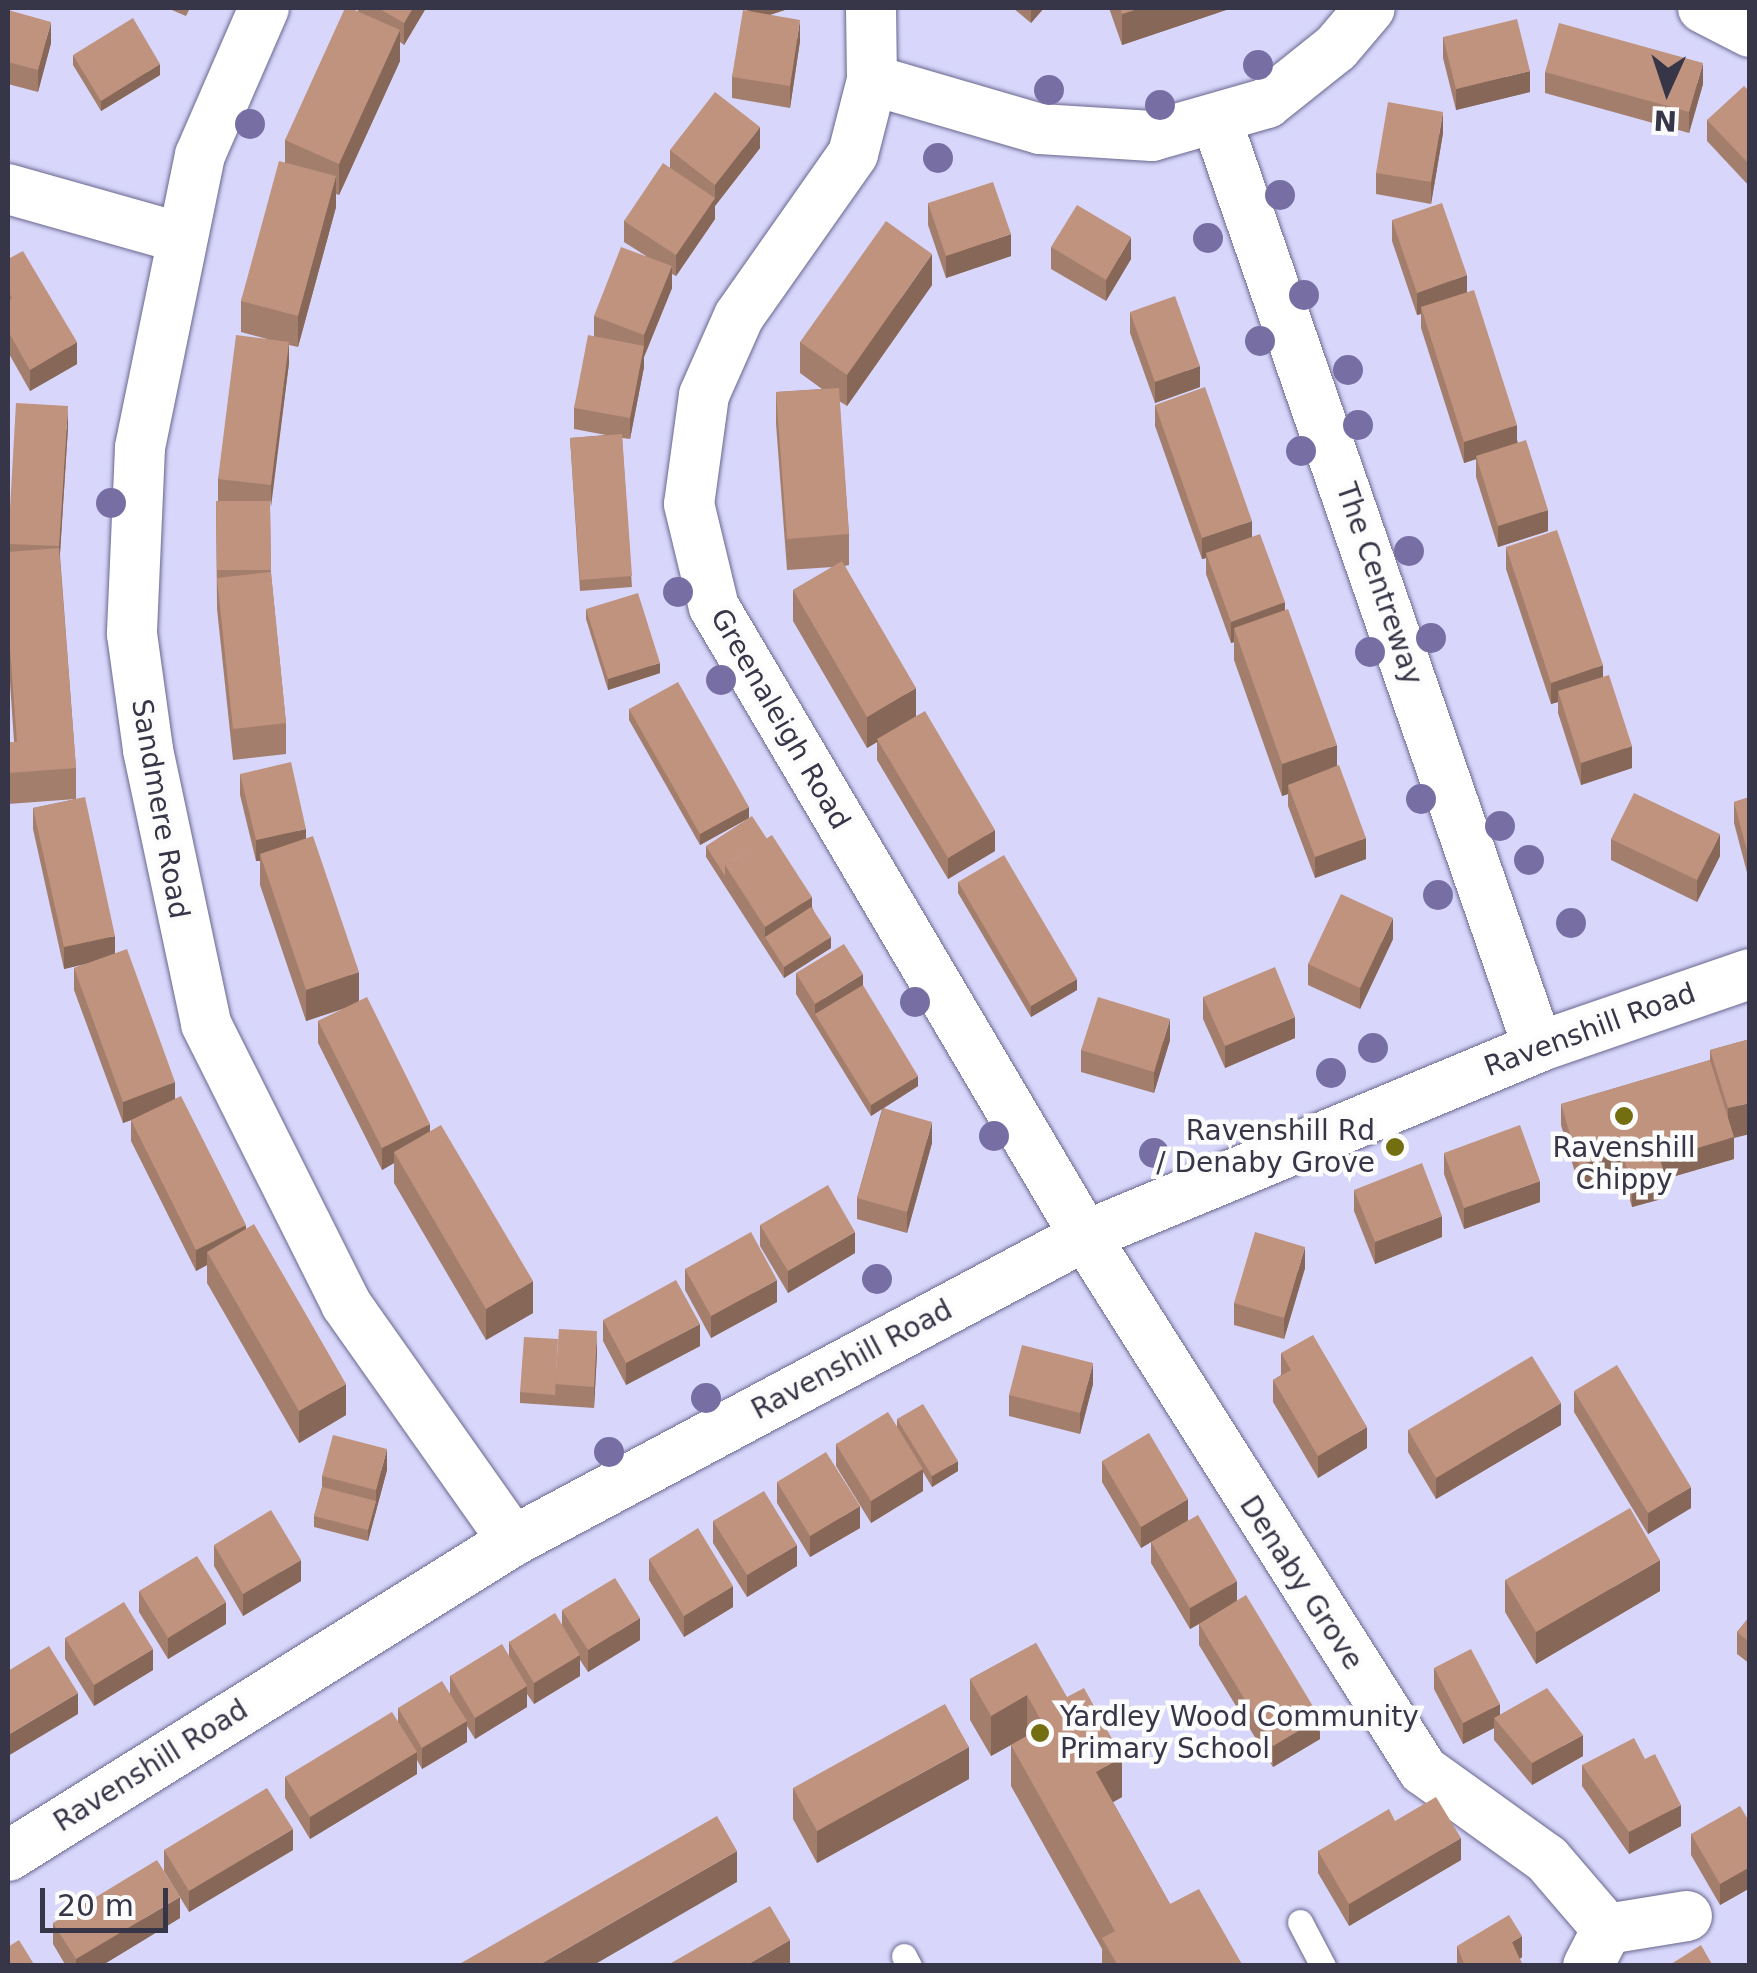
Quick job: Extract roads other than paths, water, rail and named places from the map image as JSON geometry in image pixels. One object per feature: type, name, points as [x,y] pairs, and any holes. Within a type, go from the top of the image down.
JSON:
[{"type":"street","name":"Sandmere Road","points":[[264,8],[200,155],[140,448],[132,634],[177,918],[206,1024],[346,1304],[513,1541]]},
{"type":"street","name":"Greenaleigh Road","points":[[872,8],[872,80],[853,154],[739,316],[704,395],[689,504],[714,607],[1085,1236]]},
{"type":"street","points":[[872,80],[1040,129],[1152,136],[1217,122],[1297,84],[1370,8]]},
{"type":"street","points":[[1703,8],[1750,32]]},
{"type":"street","name":"The Centreway","points":[[1217,122],[1538,1047]]},
{"type":"street","points":[[8,189],[181,238]]},
{"type":"street","name":"Ravenshill Road","points":[[8,1856],[513,1541],[1085,1236],[1538,1047],[1750,974]]},
{"type":"street","name":"Denaby Grove","points":[[1085,1236],[1423,1770],[1547,1859],[1598,1948],[1687,1916]]},
{"type":"lane","points":[[1300,1922],[1323,1966]]},
{"type":"place","name":"Ravenshill Chippy","points":[[1624,1116]]},
{"type":"place","name":"Ravenshill Rd / Denaby Grove","points":[[1395,1147]]},
{"type":"place","name":"Yardley Wood Community Primary School","points":[[1040,1733]]}]
